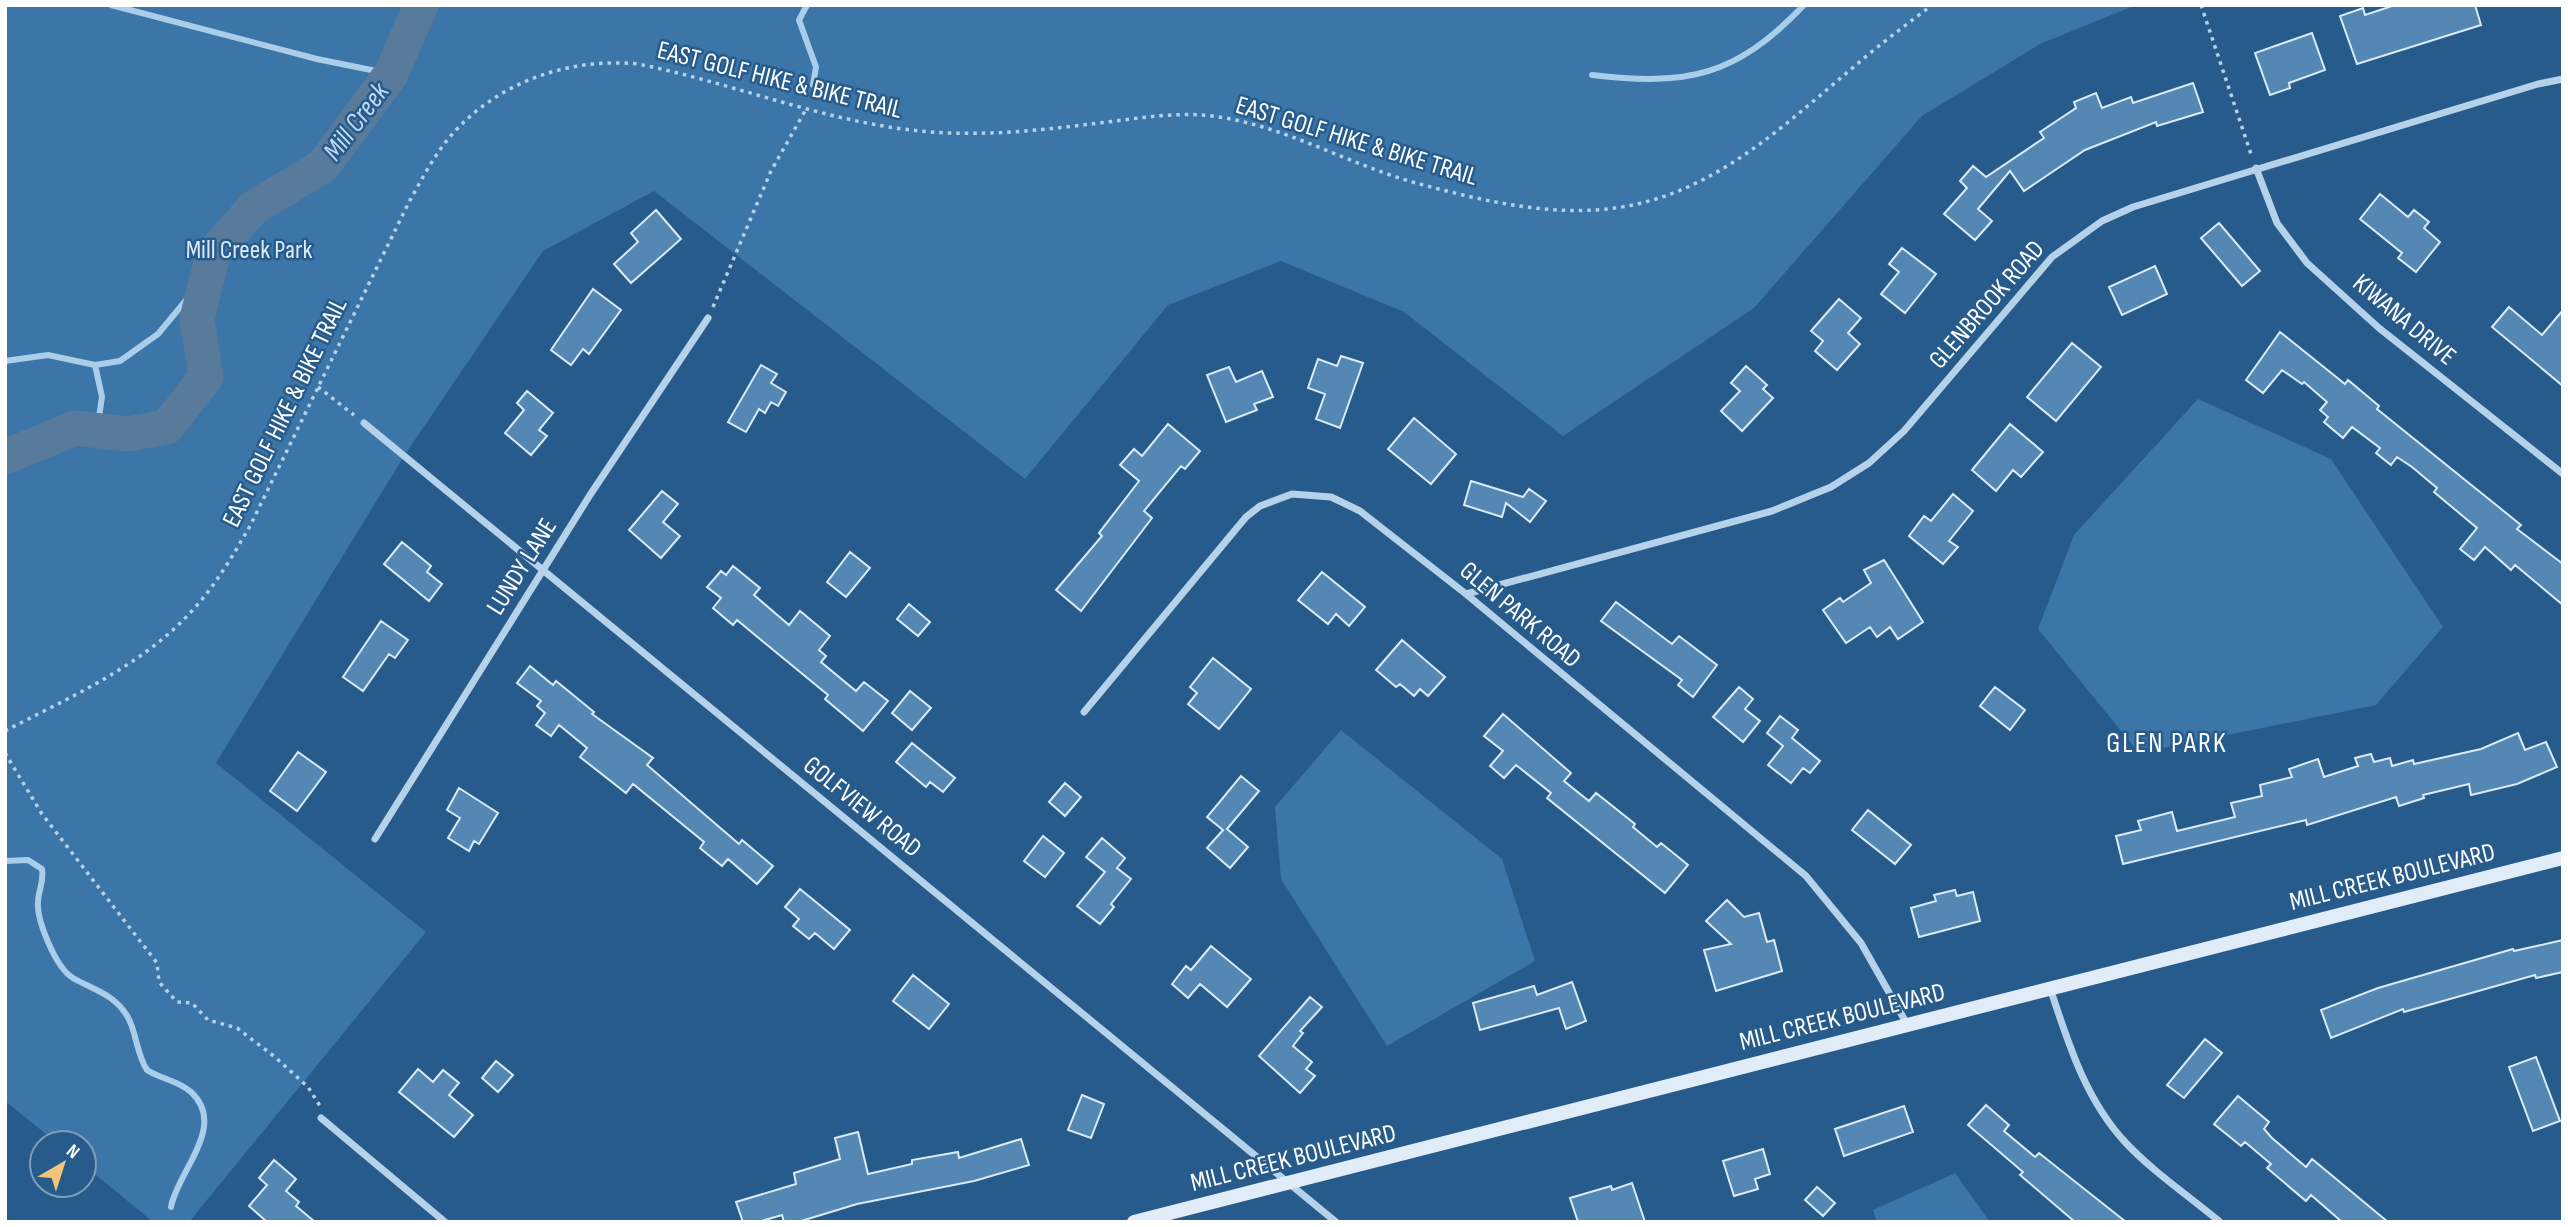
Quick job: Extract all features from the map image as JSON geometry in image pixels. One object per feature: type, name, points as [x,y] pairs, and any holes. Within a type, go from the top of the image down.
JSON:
[{"type":"street","name":"GLENBROOK ROAD","points":[[1466,594],[1772,511],[1831,486],[1869,463],[1904,431],[2033,277],[2073,240],[2133,206],[2538,84],[2563,79]]},
{"type":"street","name":"KIWANA DRIVE","points":[[2256,168],[2277,223],[2307,263],[2379,328],[2563,474]]},
{"type":"street","name":"LUNDY LANE","points":[[375,839],[597,484],[708,318]]},
{"type":"street","name":"GOLFVIEW ROAD","points":[[364,423],[1336,1222]]},
{"type":"street","name":"GLEN PARK ROAD","points":[[1084,712],[1246,517],[1278,497],[1313,493],[1343,501],[1466,594],[1806,876],[1861,943],[1907,1024]]},
{"type":"street","name":"MILL CREEK BOULEVARD","points":[[1134,1222],[2563,858]]},
{"type":"street","points":[[2050,987],[2077,1063],[2110,1123],[2140,1156],[2220,1222]]},
{"type":"street","points":[[321,1118],[445,1222]]},
{"type":"path","name":"EAST GOLF HIKE & BIKE TRAIL","points":[[5,731],[139,657],[189,614],[237,548],[409,202],[439,151],[473,115],[501,96],[552,71],[609,61],[664,69],[805,110],[883,128],[959,133],[1034,131],[1172,115],[1215,116],[1260,125],[1377,172],[1465,195],[1576,211],[1614,208],[1657,200],[1684,190],[1752,152],[1932,5]]},
{"type":"path","points":[[2202,5],[2256,168]]},
{"type":"path","points":[[708,318],[772,171],[805,110]]},
{"type":"path","points":[[318,387],[364,423]]},
{"type":"path","points":[[5,753],[42,814],[157,964],[159,982],[177,1002],[192,1003],[208,1020],[237,1028],[275,1057],[308,1087],[320,1103],[321,1118]]},
{"type":"green space","name":"Mill Creek Park","points":[[5,5],[2136,5],[2040,44],[1922,116],[1754,308],[1563,436],[1404,312],[1281,261],[1168,305],[1025,479],[654,191],[543,251],[404,456],[216,763],[426,932],[189,1222],[153,1222],[98,1177],[98,1129],[40,1129],[5,1101]]},
{"type":"green space","points":[[2198,399],[2331,459],[2443,627],[2376,705],[2139,753],[2038,629],[2074,535]]},
{"type":"green space","points":[[1341,730],[1502,859],[1535,961],[1387,1046],[1281,879],[1275,807]]},
{"type":"green space","points":[[1955,1173],[1990,1222],[1877,1222],[1873,1210]]},
{"type":"building","points":[[2395,5],[2475,5],[2481,25],[2357,64],[2340,16],[2363,8],[2365,15]]},
{"type":"building","points":[[2312,33],[2325,70],[2289,83],[2290,88],[2270,95],[2255,53]]},
{"type":"building","points":[[2193,83],[2203,112],[2157,126],[2156,122],[2085,150],[2024,191],[2010,171],[1978,209],[1992,221],[1975,240],[1944,214],[1967,188],[1960,181],[1973,166],[1986,177],[2044,138],[2040,132],[2076,108],[2074,102],[2096,93],[2102,108],[2131,97],[2133,103]]},
{"type":"building","points":[[2380,194],[2408,217],[2414,210],[2429,222],[2424,228],[2440,242],[2416,272],[2398,258],[2402,253],[2360,219]]},
{"type":"building","points":[[656,210],[681,239],[631,283],[614,264],[638,242],[631,233]]},
{"type":"building","points":[[2219,223],[2260,271],[2242,286],[2201,238]]},
{"type":"building","points":[[1902,248],[1936,274],[1905,313],[1881,294],[1899,272],[1889,264]]},
{"type":"building","points":[[2155,266],[2167,294],[2122,315],[2109,287]]},
{"type":"building","points":[[593,289],[621,310],[589,354],[583,349],[571,365],[551,350]]},
{"type":"building","points":[[1839,299],[1861,318],[1848,333],[1860,344],[1837,370],[1815,351],[1823,341],[1811,331]]},
{"type":"building","points":[[2509,307],[2542,335],[2563,310],[2563,386],[2492,327]]},
{"type":"building","points":[[2280,332],[2345,384],[2348,380],[2379,406],[2377,409],[2521,525],[2517,529],[2563,564],[2563,605],[2515,565],[2511,570],[2485,547],[2474,560],[2460,549],[2477,528],[2434,492],[2437,488],[2412,467],[2397,457],[2391,465],[2376,453],[2380,448],[2352,427],[2343,438],[2324,422],[2328,417],[2320,410],[2327,402],[2304,382],[2302,384],[2282,370],[2263,393],[2246,380]]},
{"type":"building","points":[[2072,343],[2101,367],[2056,421],[2027,397]]},
{"type":"building","points":[[1341,356],[1363,363],[1340,428],[1316,419],[1325,394],[1308,388],[1318,359],[1337,366]]},
{"type":"building","points":[[761,365],[777,374],[771,383],[786,392],[778,406],[771,402],[765,413],[759,409],[746,432],[728,422]]},
{"type":"building","points":[[1746,366],[1767,385],[1763,389],[1773,398],[1742,431],[1721,411],[1740,391],[1731,383]]},
{"type":"building","points":[[1229,367],[1236,382],[1262,371],[1273,397],[1254,404],[1257,410],[1226,422],[1207,375]]},
{"type":"building","points":[[527,391],[553,413],[539,430],[547,436],[531,455],[505,433],[524,410],[517,403]]},
{"type":"building","points":[[1414,418],[1456,454],[1431,484],[1388,449]]},
{"type":"building","points":[[1168,424],[1200,451],[1185,469],[1181,466],[1144,511],[1152,518],[1081,611],[1056,590],[1102,536],[1099,533],[1139,481],[1120,465],[1134,449],[1142,456]]},
{"type":"building","points":[[2010,424],[2043,452],[2021,477],[2013,470],[1996,491],[1972,470]]},
{"type":"building","points":[[1471,481],[1523,497],[1529,489],[1546,501],[1530,522],[1506,503],[1502,517],[1464,505]]},
{"type":"building","points":[[662,491],[678,504],[663,522],[680,536],[661,558],[629,530]]},
{"type":"building","points":[[1953,494],[1973,511],[1949,541],[1958,547],[1943,564],[1909,536],[1924,516],[1931,521]]},
{"type":"building","points":[[402,542],[431,566],[427,572],[442,584],[429,601],[384,564]]},
{"type":"building","points":[[850,552],[870,568],[846,597],[827,582]]},
{"type":"building","points":[[1884,560],[1923,622],[1898,639],[1890,627],[1877,637],[1870,627],[1846,643],[1823,610],[1840,598],[1843,602],[1871,583],[1864,570]]},
{"type":"building","points":[[733,566],[760,588],[754,595],[789,625],[800,611],[830,636],[819,650],[826,656],[821,662],[856,691],[864,682],[888,701],[863,731],[825,699],[828,695],[737,620],[733,625],[713,608],[721,598],[707,587],[721,571],[726,575]]},
{"type":"building","points":[[1322,572],[1365,607],[1349,626],[1336,614],[1328,624],[1298,600]]},
{"type":"building","points":[[1616,602],[1672,644],[1679,636],[1717,665],[1693,697],[1678,685],[1682,680],[1601,621]]},
{"type":"building","points":[[909,604],[930,622],[918,636],[897,619]]},
{"type":"building","points":[[381,621],[408,640],[395,658],[389,654],[363,691],[343,677]]},
{"type":"building","points":[[1402,640],[1445,677],[1428,696],[1420,689],[1414,696],[1400,684],[1396,687],[1376,670]]},
{"type":"building","points":[[1213,658],[1251,689],[1219,729],[1188,704],[1197,693],[1190,687]]},
{"type":"building","points":[[530,666],[553,685],[556,681],[594,712],[592,714],[653,758],[647,765],[739,844],[742,840],[773,866],[757,884],[728,859],[722,866],[700,848],[704,842],[633,784],[626,793],[580,757],[587,748],[559,725],[551,736],[536,725],[545,713],[537,706],[541,701],[517,683]]},
{"type":"building","points":[[1739,687],[1753,699],[1745,709],[1760,721],[1743,742],[1713,717]]},
{"type":"building","points":[[1995,687],[2025,710],[2010,730],[1980,706]]},
{"type":"building","points":[[910,691],[931,708],[912,730],[892,713]]},
{"type":"building","points":[[1503,714],[1571,773],[1564,781],[1589,801],[1596,793],[1635,824],[1633,827],[1657,847],[1661,843],[1688,865],[1665,893],[1547,798],[1551,793],[1516,765],[1504,778],[1490,766],[1503,751],[1484,736]]},
{"type":"building","points":[[1780,716],[1798,730],[1792,738],[1820,761],[1810,773],[1803,768],[1791,783],[1768,765],[1783,746],[1767,733]]},
{"type":"building","points":[[2518,733],[2525,750],[2546,742],[2557,767],[2517,784],[2471,795],[2469,784],[2423,795],[2424,798],[2399,806],[2396,797],[2307,825],[2306,820],[2123,864],[2116,836],[2141,830],[2138,821],[2172,812],[2177,831],[2235,817],[2231,803],[2262,796],[2260,785],[2292,777],[2289,769],[2318,759],[2324,777],[2358,766],[2355,758],[2371,754],[2374,762],[2390,758],[2392,766],[2413,760],[2414,764],[2481,749]]},
{"type":"building","points":[[912,743],[955,778],[943,792],[930,782],[926,787],[896,762]]},
{"type":"building","points":[[298,752],[326,772],[297,811],[270,791]]},
{"type":"building","points":[[1241,776],[1259,791],[1227,829],[1248,847],[1230,868],[1207,848],[1223,830],[1207,817]]},
{"type":"building","points":[[1065,783],[1081,797],[1065,816],[1049,802]]},
{"type":"building","points":[[459,788],[498,813],[479,844],[474,841],[469,851],[448,838],[460,818],[447,810]]},
{"type":"building","points":[[1868,810],[1911,845],[1895,864],[1852,830]]},
{"type":"building","points":[[1043,836],[1064,853],[1045,877],[1024,861]]},
{"type":"building","points":[[1102,838],[1125,858],[1117,868],[1131,879],[1111,904],[1114,907],[1100,924],[1077,906],[1105,872],[1086,857]]},
{"type":"building","points":[[800,889],[850,930],[834,949],[815,933],[809,939],[793,926],[799,919],[785,907]]},
{"type":"building","points":[[1955,890],[1957,896],[1973,892],[1980,921],[1919,937],[1911,908],[1936,901],[1934,895]]},
{"type":"building","points":[[1727,900],[1744,917],[1759,913],[1767,942],[1774,940],[1782,971],[1716,991],[1704,950],[1731,944],[1706,921]]},
{"type":"building","points":[[2563,940],[2563,972],[2536,978],[2535,975],[2404,1012],[2403,1009],[2331,1038],[2321,1010],[2378,988],[2513,949],[2514,951]]},
{"type":"building","points":[[1211,946],[1251,979],[1227,1007],[1200,984],[1188,998],[1172,984],[1186,966],[1191,970]]},
{"type":"building","points":[[913,975],[949,1004],[929,1029],[893,1001]]},
{"type":"building","points":[[1572,982],[1586,1021],[1566,1029],[1559,1008],[1480,1030],[1473,1003],[1534,986],[1537,995]]},
{"type":"building","points":[[1310,997],[1322,1007],[1300,1031],[1303,1033],[1293,1046],[1312,1062],[1306,1069],[1315,1076],[1300,1093],[1259,1056]]},
{"type":"building","points":[[2205,1039],[2222,1053],[2184,1098],[2167,1085]]},
{"type":"building","points":[[2536,1057],[2560,1121],[2533,1131],[2509,1067]]},
{"type":"building","points":[[496,1061],[513,1075],[498,1092],[482,1078]]},
{"type":"building","points":[[418,1069],[433,1082],[443,1070],[459,1083],[449,1095],[473,1115],[454,1137],[399,1092]]},
{"type":"building","points":[[1082,1095],[1104,1104],[1091,1138],[1068,1130]]},
{"type":"building","points":[[2238,1096],[2269,1122],[2264,1129],[2272,1138],[2306,1167],[2312,1159],[2388,1222],[2342,1222],[2311,1195],[2306,1201],[2267,1168],[2271,1164],[2245,1142],[2241,1146],[2214,1124]]},
{"type":"building","points":[[1986,1105],[2009,1125],[2004,1131],[2035,1157],[2039,1153],[2126,1222],[2075,1222],[2020,1175],[2023,1172],[1968,1125]]},
{"type":"building","points":[[1904,1106],[1913,1132],[1844,1156],[1835,1129]]},
{"type":"building","points":[[858,1132],[868,1174],[912,1164],[912,1160],[958,1152],[959,1158],[1021,1139],[1029,1165],[974,1181],[857,1204],[798,1222],[784,1222],[782,1215],[758,1222],[743,1222],[736,1202],[796,1184],[794,1173],[840,1159],[835,1138]]},
{"type":"building","points":[[1763,1149],[1770,1174],[1755,1179],[1758,1189],[1734,1196],[1723,1161]]},
{"type":"building","points":[[274,1160],[296,1179],[286,1191],[299,1202],[296,1206],[315,1222],[267,1222],[249,1206],[267,1185],[259,1178]]},
{"type":"building","points":[[1632,1183],[1645,1222],[1578,1222],[1570,1198],[1611,1186],[1612,1190]]},
{"type":"building","points":[[1817,1187],[1835,1203],[1823,1216],[1805,1200]]},
{"type":"waterway","points":[[111,5],[317,59],[391,74]]},
{"type":"waterway","name":"Mill Creek","points":[[5,457],[75,428],[128,434],[167,427],[206,377],[197,319],[213,254],[253,208],[323,166],[391,74],[421,5]]},
{"type":"waterway","points":[[807,5],[799,20],[816,67],[813,85]]},
{"type":"waterway","points":[[1592,75],[1656,79],[1683,77],[1708,71],[1732,62],[1755,48],[1804,5]]},
{"type":"waterway","points":[[5,361],[48,355],[95,365],[120,361],[158,334],[207,275]]},
{"type":"waterway","points":[[95,365],[102,397],[97,430]]},
{"type":"waterway","points":[[5,861],[28,860],[42,869],[38,909],[40,920],[48,943],[60,964],[73,978],[106,995],[123,1010],[131,1024],[147,1070],[186,1088],[201,1105],[203,1134],[171,1207]]},
{"type":"district","name":"GLEN PARK","points":[[2167,742]]}]
